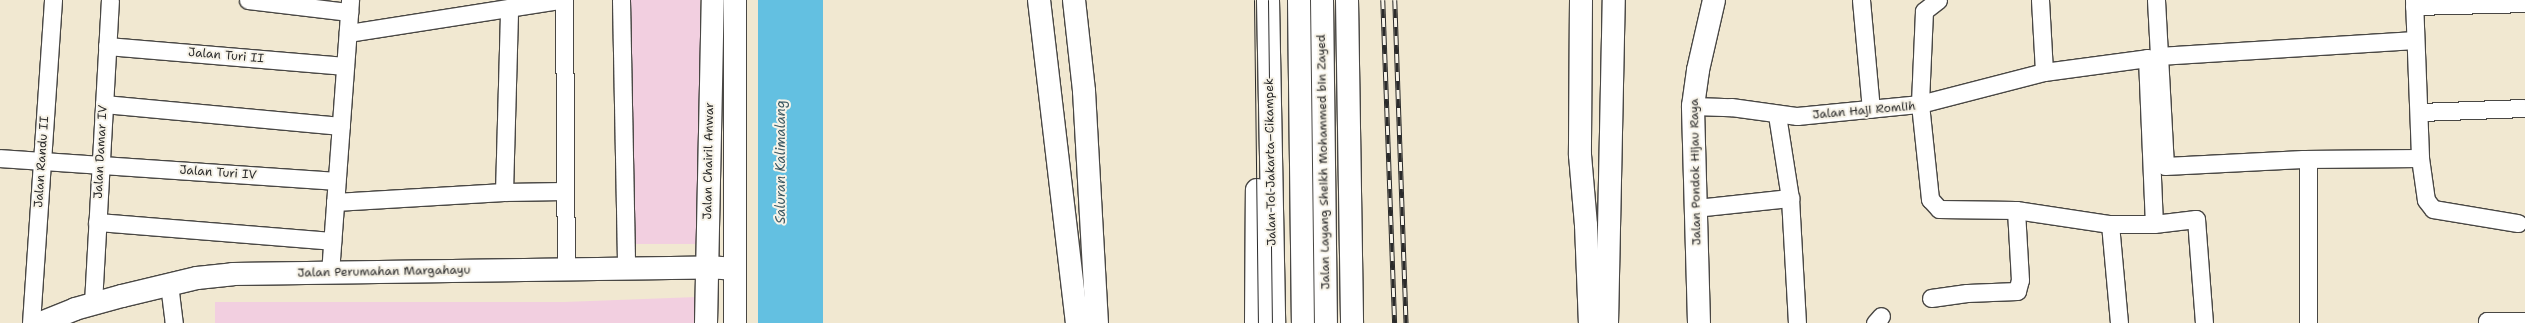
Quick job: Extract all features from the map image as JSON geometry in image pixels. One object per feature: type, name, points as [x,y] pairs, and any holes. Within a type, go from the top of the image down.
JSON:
[{"type":"main road","name":"Jalan Chairil Anwar","points":[[706,323],[713,0]]},
{"type":"main road","name":"Jalan Chairil Anwar","points":[[735,323],[736,0]]},
{"type":"main road","points":[[1039,0],[1077,323]]},
{"type":"main road","points":[[1074,0],[1084,91],[1097,323]]},
{"type":"main road","points":[[1256,323],[1259,0]]},
{"type":"main road","name":"Jalan Tol Jakarta–Cikampek","points":[[1268,0],[1274,323]]},
{"type":"main road","name":"Jalan Layang Sheikh Mohammed bin Zayed","points":[[1299,0],[1303,323]]},
{"type":"main road","name":"Jalan Layang Sheikh Mohammed bin Zayed","points":[[1322,0],[1326,323]]},
{"type":"main road","points":[[1347,0],[1352,323]]},
{"type":"main road","points":[[1581,0],[1580,155],[1586,225],[1590,323]]},
{"type":"main road","points":[[1608,323],[1614,0]]},
{"type":"main road","name":"Jalan Pondok Hijau Raya","points":[[1699,323],[1694,106],[1698,70],[1714,0]]},
{"type":"main road","name":"Jalan Perumahan Margahayu","points":[[53,320],[93,303],[197,278],[233,274],[707,267],[734,269]]},
{"type":"street","name":"Jalan Randu II","points":[[31,323],[53,0]]},
{"type":"street","name":"Jalan Damar IV","points":[[93,303],[110,0]]},
{"type":"street","points":[[248,0],[350,6],[330,273]]},
{"type":"street","points":[[348,33],[558,0]]},
{"type":"street","points":[[564,0],[564,191],[566,269]]},
{"type":"street","points":[[621,0],[626,268]]},
{"type":"street","points":[[1861,0],[1871,109]]},
{"type":"street","points":[[1938,0],[1924,11],[1920,104],[2044,72],[2147,58],[2154,224]]},
{"type":"street","points":[[2040,0],[2044,72]]},
{"type":"street","points":[[2156,0],[2165,166],[2308,160],[2420,158]]},
{"type":"street","points":[[2518,223],[2433,210],[2426,200],[2420,158],[2420,112],[2414,3],[2525,3]]},
{"type":"street","points":[[504,192],[509,8]]},
{"type":"street","points":[[2159,56],[2415,40]]},
{"type":"street","name":"Jalan Turi II","points":[[107,46],[345,66]]},
{"type":"street","points":[[104,104],[341,126]]},
{"type":"street","name":"Jalan Haji Romlih","points":[[1694,106],[1731,107],[1777,115],[1797,116],[1920,104],[1930,199],[1939,209],[2016,210],[2110,224],[2154,224],[2196,219],[2204,323]]},
{"type":"street","points":[[2420,112],[2524,108]]},
{"type":"street","points":[[1777,115],[1790,198],[1797,323]]},
{"type":"street","name":"Jalan Turi IV","points":[[0,158],[336,181]]},
{"type":"street","points":[[2308,160],[2308,323]]},
{"type":"street","points":[[335,202],[504,192],[564,191]]},
{"type":"street","points":[[1696,208],[1790,198]]},
{"type":"street","points":[[1931,298],[1967,293],[2017,291],[2020,280],[2016,210]]},
{"type":"street","points":[[97,222],[332,241]]},
{"type":"street","points":[[2110,224],[2119,323]]},
{"type":"street","points":[[169,284],[174,323]]},
{"type":"street","points":[[2487,323],[2487,321],[2525,321]]},
{"type":"shaded area","points":[[630,0],[700,0],[700,244],[630,244]]},
{"type":"shaded area","points":[[697,297],[697,323],[215,323],[215,302],[564,302]]},
{"type":"water","name":"Saluran Kalimalang","points":[[758,0],[823,0],[823,323],[758,323]]},
{"type":"tram line","points":[[1254,0],[1258,323]]},
{"type":"tram line","points":[[1268,0],[1272,323]]},
{"type":"railway","points":[[1383,0],[1395,323]]},
{"type":"railway","points":[[1395,0],[1406,323]]}]
